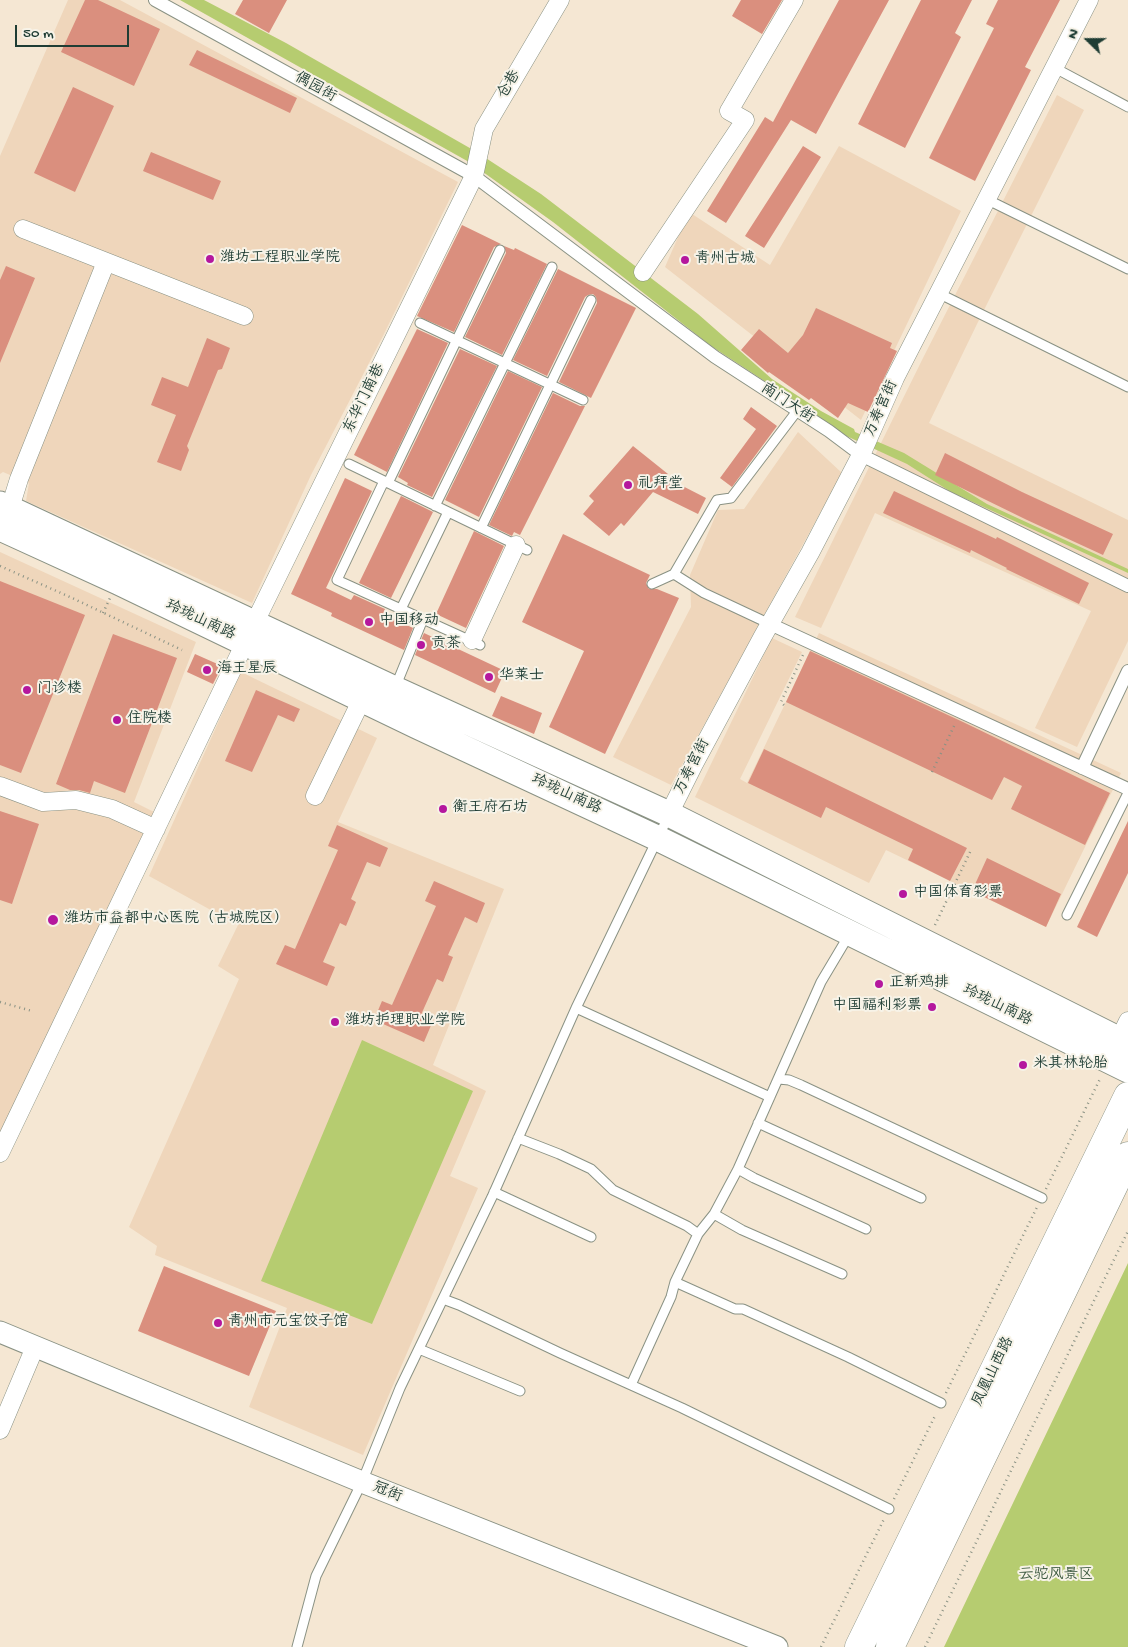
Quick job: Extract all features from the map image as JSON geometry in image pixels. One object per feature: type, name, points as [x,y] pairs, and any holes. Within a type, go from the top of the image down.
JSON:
[{"type":"main road","name":"玲珑山南路","points":[[3,513],[250,633],[395,689],[669,814],[926,943],[1122,1047]]},
{"type":"main road","name":"玲珑山南路","points":[[250,633],[362,700],[657,838],[850,933],[1122,1047]]},
{"type":"main road","name":"凤凰山西路","points":[[859,1647],[1128,1096]]},
{"type":"main road","name":"凤凰山西路","points":[[890,1647],[1128,1156]]},
{"type":"street","name":"偶园街","points":[[156,0],[474,176]]},
{"type":"street","name":"仓巷","points":[[474,176],[484,129],[560,0]]},
{"type":"street","points":[[643,272],[745,120],[729,111],[794,0]]},
{"type":"street","name":"万寿宫街","points":[[669,814],[694,764],[810,553],[861,455],[895,378],[1089,0]]},
{"type":"street","name":"南门大街","points":[[474,176],[715,357],[861,455],[1128,586]]},
{"type":"street","name":"东华门南巷","points":[[0,1153],[250,633],[474,176]]},
{"type":"street","points":[[23,229],[244,316]]},
{"type":"street","points":[[3,513],[19,479],[106,262]]},
{"type":"street","points":[[476,642],[521,547]]},
{"type":"street","points":[[770,624],[1128,789]]},
{"type":"street","points":[[1082,768],[1128,671]]},
{"type":"street","points":[[315,796],[362,700]]},
{"type":"street","points":[[0,786],[43,802],[76,800],[112,809],[156,829]]},
{"type":"street","name":"冠街","points":[[0,1332],[362,1482],[777,1647]]},
{"type":"street","points":[[0,1430],[36,1347]]},
{"type":"lane","points":[[1053,67],[1128,107]]},
{"type":"lane","points":[[986,199],[1128,269]]},
{"type":"lane","points":[[476,642],[337,580],[500,250]]},
{"type":"lane","points":[[435,506],[552,267]]},
{"type":"lane","points":[[938,294],[1128,387]]},
{"type":"lane","points":[[481,528],[591,300]]},
{"type":"lane","points":[[420,323],[551,383],[583,400]]},
{"type":"lane","points":[[652,584],[674,574],[717,500],[731,498],[797,411]]},
{"type":"lane","points":[[349,464],[521,547]]},
{"type":"lane","points":[[401,609],[448,512]]},
{"type":"lane","points":[[674,574],[704,593],[770,624]]},
{"type":"lane","points":[[395,689],[423,619]]},
{"type":"lane","points":[[1067,915],[1128,794]]},
{"type":"lane","points":[[297,1647],[316,1576],[362,1482],[400,1388],[494,1192],[576,1008],[669,814]]},
{"type":"lane","points":[[631,1385],[671,1297],[675,1282],[698,1234],[714,1214],[738,1168],[821,982],[850,933]]},
{"type":"lane","points":[[576,1008],[770,1097]]},
{"type":"lane","points":[[779,1079],[789,1080],[802,1085],[1042,1198]]},
{"type":"lane","points":[[758,1123],[921,1198]]},
{"type":"lane","points":[[518,1138],[591,1169],[613,1190],[687,1226],[698,1234]]},
{"type":"lane","points":[[738,1168],[754,1178],[866,1229]]},
{"type":"lane","points":[[494,1192],[592,1237]]},
{"type":"lane","points":[[714,1214],[742,1230],[842,1274]]},
{"type":"lane","points":[[675,1282],[734,1309],[743,1308],[752,1312],[848,1357],[941,1404]]},
{"type":"lane","points":[[443,1300],[459,1304],[682,1408],[889,1509]]},
{"type":"lane","points":[[419,1349],[520,1391]]},
{"type":"path","points":[[0,566],[182,650]]},
{"type":"path","points":[[784,705],[781,702],[809,642]]},
{"type":"path","points":[[932,772],[961,712]]},
{"type":"path","points":[[926,943],[971,850]]},
{"type":"path","points":[[0,1002],[32,1011]]},
{"type":"path","points":[[821,1647],[1042,1198],[1122,1047]]},
{"type":"path","points":[[925,1647],[1128,1231]]},
{"type":"shaded area","name":"潍坊工程职业学院","points":[[68,0],[120,0],[458,182],[383,336],[311,475],[252,603],[26,501],[29,483],[3,472],[0,474],[0,156]]},
{"type":"shaded area","points":[[1057,95],[1084,110],[929,423],[1128,520],[1128,641],[1077,747],[1035,728],[1091,611],[875,513],[821,628],[795,617],[924,356]]},
{"type":"shaded area","points":[[839,146],[961,211],[861,420],[665,267],[689,212],[770,265]]},
{"type":"shaded area","points":[[798,432],[842,473],[671,785],[613,757],[691,607],[690,575],[718,510],[744,509]]},
{"type":"shaded area","name":"潍坊市益都中心医院（古城院区）","points":[[0,552],[196,642],[134,802],[158,814],[0,1135]]},
{"type":"shaded area","points":[[819,633],[1121,773],[1046,927],[886,850],[869,883],[695,797],[772,638],[802,652],[740,779],[747,783]]},
{"type":"shaded area","name":"潍坊护理职业学院","points":[[241,672],[377,738],[338,822],[504,889],[433,1065],[486,1091],[450,1176],[478,1188],[363,1455],[249,1407],[287,1308],[155,1255],[157,1246],[129,1227],[239,979],[218,966],[238,925],[149,876]]},
{"type":"green space","points":[[180,0],[204,0],[286,43],[475,151],[541,194],[698,314],[772,379],[821,411],[854,429],[855,432],[904,453],[987,504],[1128,569],[1128,573],[951,492],[907,464],[842,434],[821,418],[711,346],[553,222],[469,162]]},
{"type":"green space","points":[[362,1040],[473,1091],[372,1324],[261,1281]]},
{"type":"green space","name":"云驼风景区","points":[[1128,1263],[1128,1647],[944,1647]]},
{"type":"building","points":[[85,0],[98,0],[160,29],[134,86],[61,52]]},
{"type":"building","points":[[243,0],[287,0],[269,33],[235,14]]},
{"type":"building","points":[[741,0],[782,0],[762,34],[732,16]]},
{"type":"building","points":[[839,0],[889,0],[816,134],[791,120],[726,223],[707,211],[765,117],[773,122]]},
{"type":"building","points":[[921,0],[972,0],[955,33],[961,37],[905,148],[858,124]]},
{"type":"building","points":[[998,0],[1060,0],[1025,67],[1031,70],[975,181],[929,158],[994,28],[986,24]]},
{"type":"building","points":[[197,50],[297,98],[290,113],[189,65]]},
{"type":"building","points":[[73,87],[114,106],[75,192],[34,173]]},
{"type":"building","points":[[803,146],[821,157],[764,248],[745,236]]},
{"type":"building","points":[[151,152],[221,181],[213,200],[143,171]]},
{"type":"building","points":[[462,225],[501,244],[494,247],[454,332],[417,316]]},
{"type":"building","points":[[504,246],[514,250],[515,248],[547,264],[502,355],[465,337],[506,253]]},
{"type":"building","points":[[6,266],[35,278],[0,363],[0,280]]},
{"type":"building","points":[[558,269],[636,308],[591,398],[559,382],[597,303],[596,297],[593,294],[585,297],[547,376],[513,360]]},
{"type":"building","points":[[816,308],[892,343],[890,348],[897,351],[868,412],[848,403],[838,418],[811,398],[809,400],[768,373],[741,350],[759,329],[788,353],[803,335]]},
{"type":"building","points":[[417,329],[448,343],[387,472],[354,455]]},
{"type":"building","points":[[207,338],[230,348],[222,369],[218,370],[187,446],[189,450],[181,471],[157,462],[176,415],[151,405],[162,377],[188,387]]},
{"type":"building","points":[[460,349],[497,366],[432,497],[407,485],[408,483],[398,477]]},
{"type":"building","points":[[508,371],[542,387],[479,517],[445,500]]},
{"type":"building","points":[[553,393],[580,406],[585,406],[520,535],[514,532],[512,536],[489,525]]},
{"type":"building","points":[[751,407],[777,426],[732,487],[720,478],[756,429],[743,419]]},
{"type":"building","name":"礼拜堂","points":[[633,446],[668,474],[665,477],[706,498],[698,514],[653,492],[624,526],[621,523],[609,536],[583,514],[594,501],[589,496]]},
{"type":"building","points":[[945,453],[1022,492],[1113,534],[1103,555],[935,475]]},
{"type":"building","points":[[345,478],[372,491],[326,588],[351,600],[354,595],[385,609],[383,614],[413,628],[404,650],[331,616],[332,613],[291,594]]},
{"type":"building","points":[[894,491],[996,539],[997,537],[1089,583],[1079,604],[971,550],[970,553],[883,513]]},
{"type":"building","points":[[401,496],[433,512],[391,598],[359,583]]},
{"type":"building","points":[[474,531],[504,546],[466,628],[436,614]]},
{"type":"building","points":[[563,534],[650,575],[646,583],[649,589],[657,589],[679,598],[605,754],[549,727],[584,651],[522,622]]},
{"type":"building","name":"门诊楼","points":[[0,581],[85,615],[21,773],[0,765]]},
{"type":"building","points":[[424,633],[505,671],[495,693],[415,655]]},
{"type":"building","name":"住院楼","points":[[113,634],[177,658],[125,793],[94,781],[90,793],[70,790],[56,784]]},
{"type":"building","points":[[810,651],[1110,793],[1085,845],[1011,809],[1022,786],[1004,777],[992,800],[786,702]]},
{"type":"building","name":"海王星辰","points":[[195,654],[222,666],[213,684],[187,672]]},
{"type":"building","points":[[256,690],[300,709],[294,722],[278,715],[252,772],[225,761]]},
{"type":"building","points":[[501,696],[542,713],[534,734],[492,716]]},
{"type":"building","points":[[764,749],[967,848],[950,881],[908,860],[913,849],[826,807],[821,818],[748,783]]},
{"type":"building","points":[[0,811],[39,824],[12,904],[0,900]]},
{"type":"building","points":[[1128,821],[1128,873],[1097,937],[1077,927]]},
{"type":"building","points":[[337,825],[388,848],[380,867],[367,862],[351,899],[356,902],[346,926],[340,923],[323,962],[335,967],[327,986],[276,964],[285,945],[295,949],[338,850],[328,846]]},
{"type":"building","points":[[987,858],[1061,894],[1046,927],[972,891]]},
{"type":"building","points":[[434,881],[485,903],[477,923],[465,917],[448,955],[453,957],[443,982],[437,979],[420,1017],[432,1023],[424,1042],[374,1020],[382,1001],[392,1005],[436,906],[425,901]]},
{"type":"building","points":[[164,1266],[276,1311],[249,1376],[138,1331]]},
{"type":"place","name":"潍坊工程职业学院","points":[[210,259]]},
{"type":"place","name":"青州古城","points":[[685,260]]},
{"type":"place","name":"礼拜堂","points":[[628,485]]},
{"type":"place","name":"中国移动","points":[[369,622]]},
{"type":"place","name":"贡茶","points":[[421,645]]},
{"type":"place","name":"海王星辰","points":[[207,670]]},
{"type":"place","name":"华莱士","points":[[489,677]]},
{"type":"place","name":"门诊楼","points":[[27,690]]},
{"type":"place","name":"住院楼","points":[[117,720]]},
{"type":"place","name":"衡王府石坊","points":[[443,809]]},
{"type":"place","name":"中国体育彩票","points":[[903,894]]},
{"type":"place","name":"潍坊市益都中心医院（古城院区）","points":[[53,920]]},
{"type":"place","name":"正新鸡排","points":[[879,984]]},
{"type":"place","name":"中国福利彩票","points":[[932,1007]]},
{"type":"place","name":"潍坊护理职业学院","points":[[335,1022]]},
{"type":"place","name":"米其林轮胎","points":[[1023,1065]]},
{"type":"place","name":"青州市元宝饺子馆","points":[[218,1323]]}]
